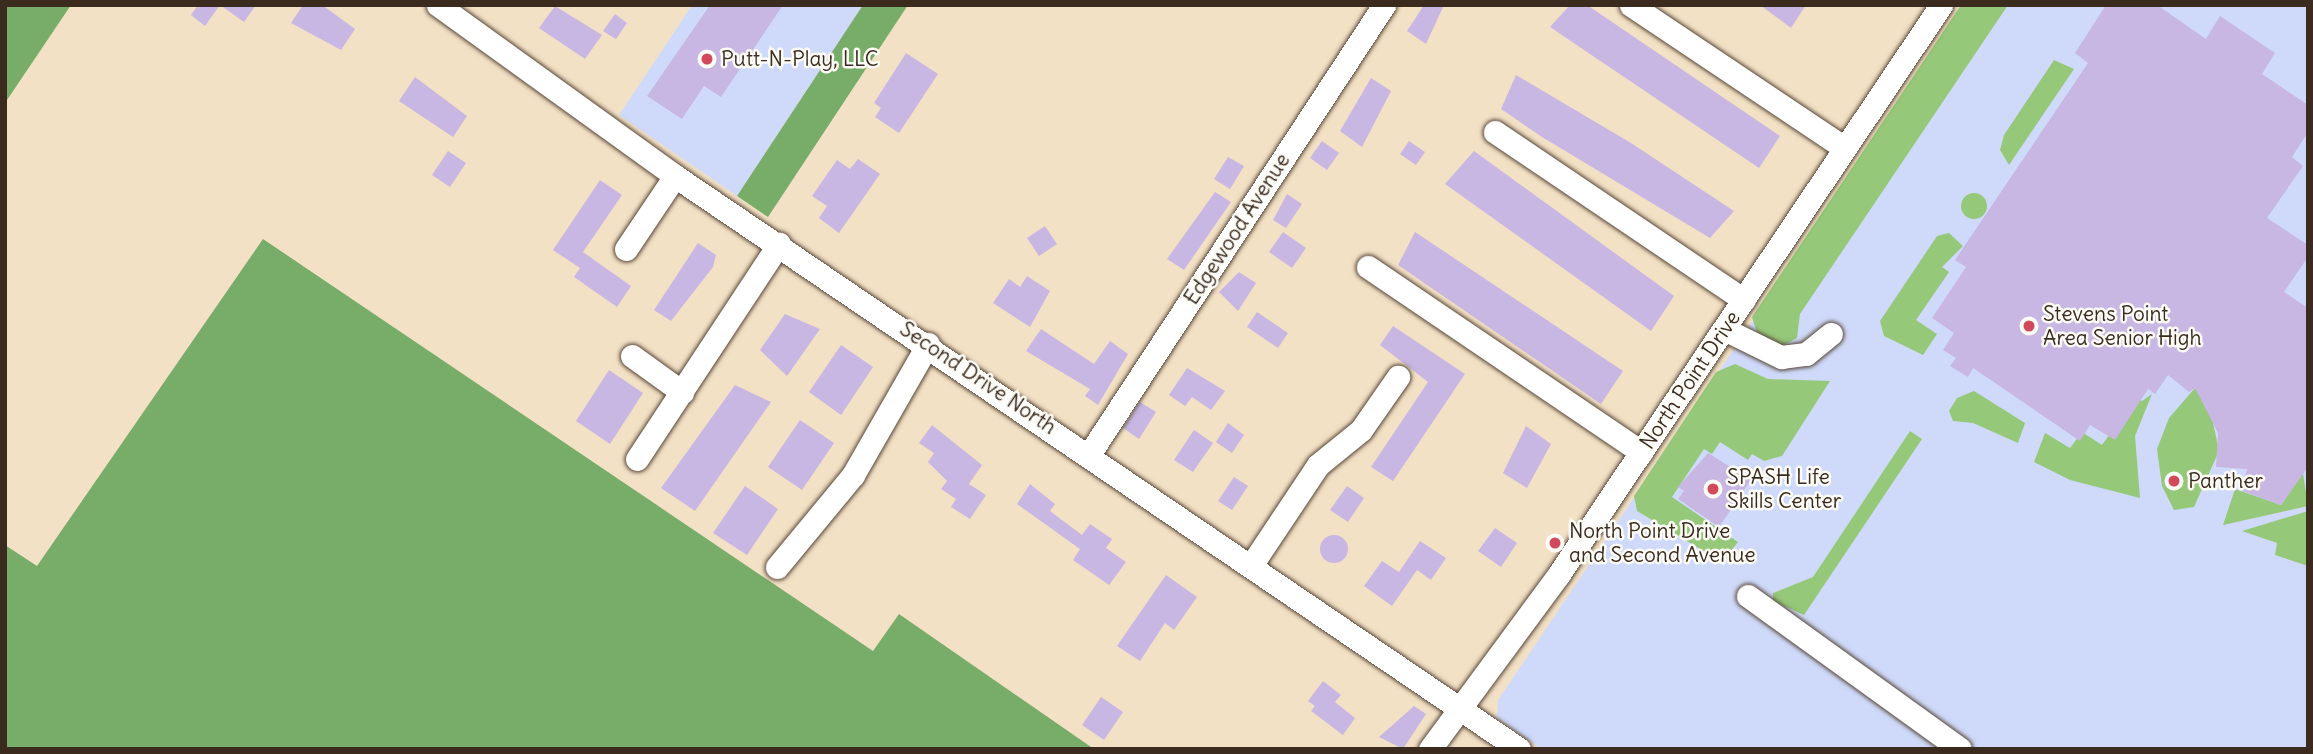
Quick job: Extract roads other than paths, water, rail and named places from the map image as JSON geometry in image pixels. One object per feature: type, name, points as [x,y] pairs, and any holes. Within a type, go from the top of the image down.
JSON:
[{"type":"street","name":"Second Drive North","points":[[438,5],[676,176],[1090,453],[1520,749]]},
{"type":"street","name":"Edgewood Avenue","points":[[1090,453],[1384,5]]},
{"type":"street","points":[[1631,5],[1845,148]]},
{"type":"street","name":"North Point Drive","points":[[1430,749],[1641,452],[1941,5]]},
{"type":"street","points":[[1495,132],[1744,300]]},
{"type":"street","points":[[626,249],[676,176]]},
{"type":"street","points":[[637,459],[779,244]]},
{"type":"street","points":[[1368,267],[1641,452]]},
{"type":"street","points":[[1724,329],[1782,357],[1806,354],[1831,334]]},
{"type":"street","points":[[777,567],[853,475],[928,344]]},
{"type":"street","points":[[632,356],[682,392]]},
{"type":"street","points":[[1252,565],[1318,465],[1361,430],[1398,377]]},
{"type":"street","points":[[1748,596],[1960,749]]},
{"type":"place","name":"Putt-N-Play, LLC","points":[[707,59]]},
{"type":"place","name":"Stevens Point Area Senior High","points":[[2029,326]]},
{"type":"place","name":"Panther","points":[[2174,481]]},
{"type":"place","name":"SPASH Life Skills Center","points":[[1713,489]]},
{"type":"place","name":"North Point Drive and Second Avenue","points":[[1555,543]]}]
